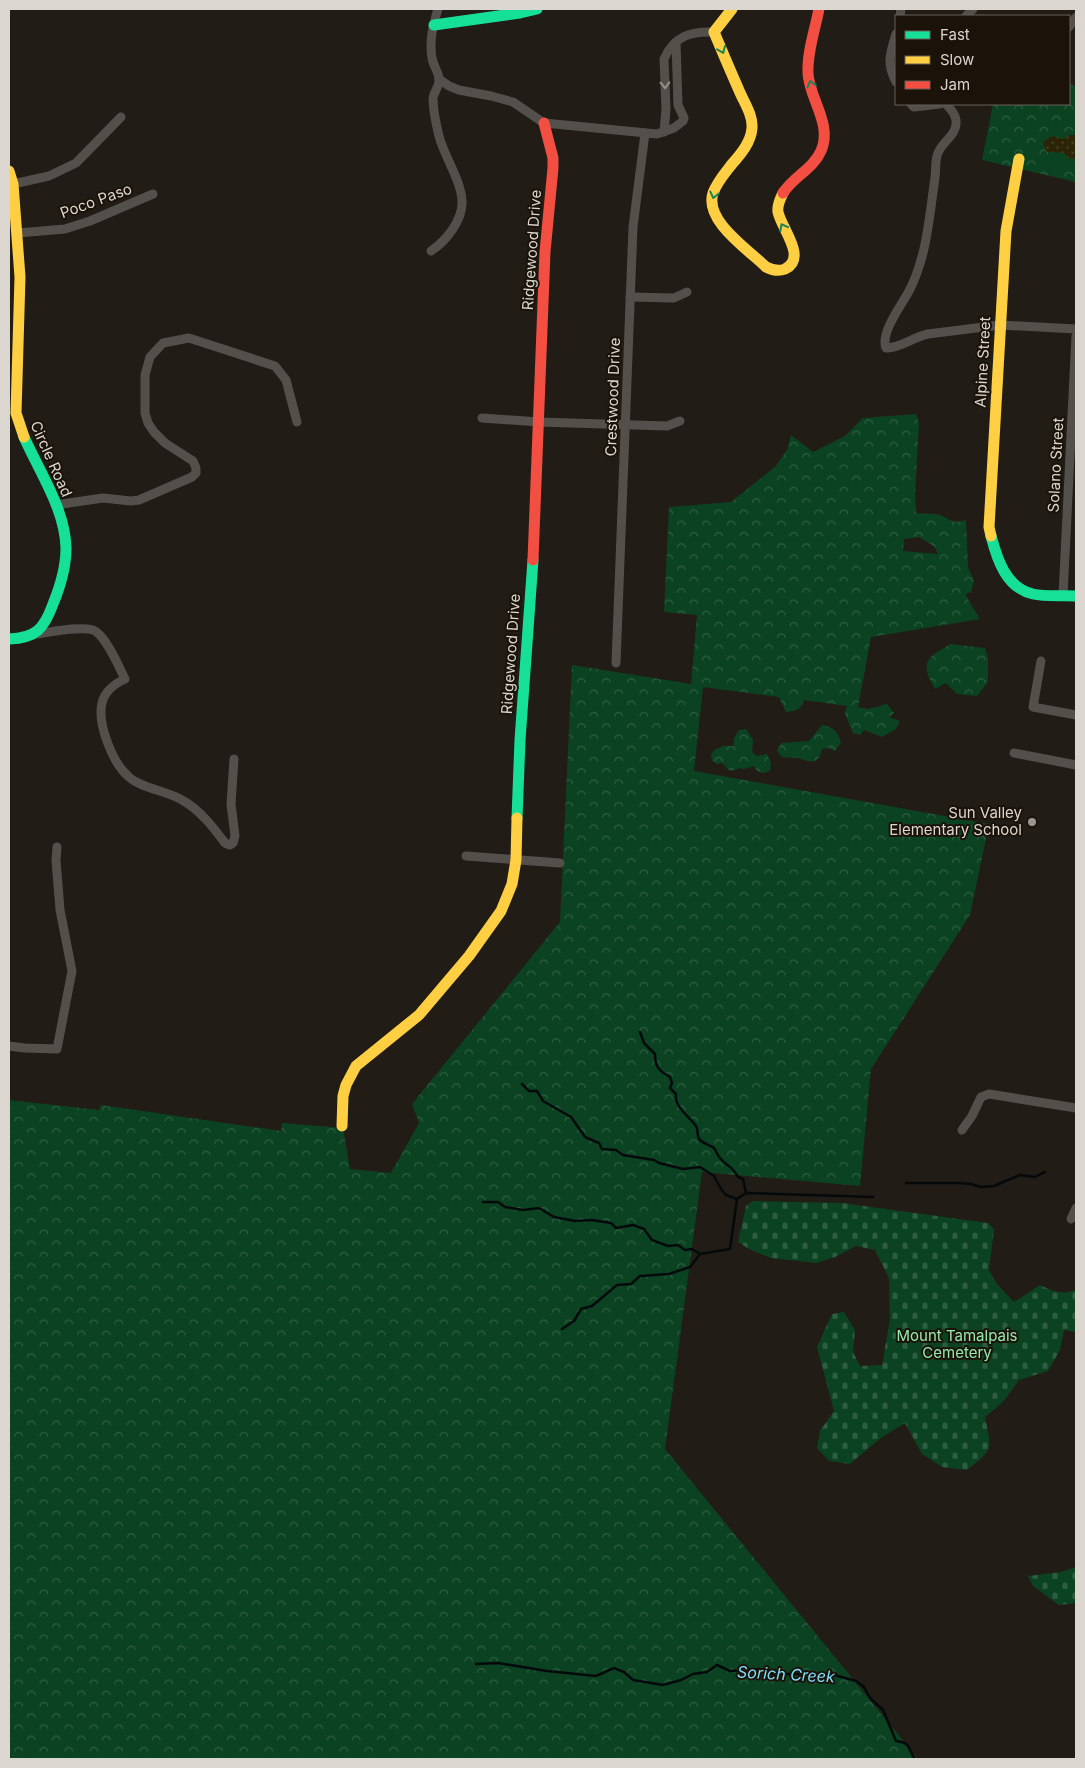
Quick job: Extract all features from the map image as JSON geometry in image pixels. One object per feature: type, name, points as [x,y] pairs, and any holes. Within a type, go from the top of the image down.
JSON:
[{"type":"street","points":[[431,251],[440,245],[454,224],[460,214],[462,200],[439,136],[436,121],[433,97],[439,80],[432,59],[431,38],[438,9]]},
{"type":"street","points":[[434,25],[511,15],[537,9]]},
{"type":"street","points":[[714,32],[732,9]]},
{"type":"street","points":[[714,32],[748,110],[752,127],[746,146],[715,187],[711,201],[715,216],[730,232],[766,268],[777,271],[786,269],[793,262],[796,254],[792,242],[779,219],[779,200],[794,181],[809,169],[823,148],[823,120],[808,74],[820,9]]},
{"type":"street","points":[[664,132],[666,109],[664,58],[667,52],[676,42],[688,34],[714,32]]},
{"type":"street","points":[[895,37],[890,53],[890,70],[895,80]]},
{"type":"street","points":[[439,80],[459,90],[513,102],[544,123],[657,134],[680,125],[684,118],[678,105],[676,42]]},
{"type":"street","points":[[912,105],[914,107],[931,105]]},
{"type":"street","points":[[947,105],[954,114],[956,121],[953,134],[938,151],[936,157],[936,172],[924,254],[916,276],[888,330],[884,342],[886,348],[897,347],[918,336],[1000,325],[1076,329]]},
{"type":"street","points":[[13,184],[50,176],[76,163],[121,117]]},
{"type":"street","name":"Ridgewood Drive","points":[[342,1126],[343,1096],[346,1085],[356,1066],[418,1015],[469,956],[502,911],[512,884],[516,860],[520,740],[532,583],[545,252],[553,163],[544,123]]},
{"type":"street","name":"Crestwood Drive","points":[[616,663],[633,227],[645,133]]},
{"type":"street","name":"Alpine Street","points":[[1019,159],[1006,231],[989,527],[994,552],[1009,579],[1025,592],[1063,595]]},
{"type":"street","name":"Circle Road","points":[[9,171],[13,184],[20,277],[16,413],[25,441],[55,505],[63,527],[66,550],[57,594],[49,616],[37,634]]},
{"type":"street","name":"Poco Paso","points":[[18,233],[65,229],[90,221],[153,194]]},
{"type":"street","points":[[630,297],[674,298],[687,292]]},
{"type":"street","name":"Solano Street","points":[[1063,595],[1076,336]]},
{"type":"street","points":[[55,505],[103,498],[139,500],[192,477],[196,473],[193,461],[165,443],[154,432],[148,423],[145,413],[145,375],[150,357],[163,343],[189,338],[275,366],[286,380],[297,422]]},
{"type":"street","points":[[482,418],[539,422],[668,426],[680,421]]},
{"type":"street","points":[[1063,595],[1076,596]]},
{"type":"street","points":[[9,639],[24,639],[37,634],[82,629],[93,630],[101,635],[125,679],[112,685],[102,703],[102,724],[108,746],[125,774],[131,780],[181,800],[197,811],[225,843],[230,845],[233,843],[235,836],[231,804],[234,759]]},
{"type":"street","points":[[1041,662],[1033,707],[1076,714]]},
{"type":"street","points":[[1014,753],[1076,764]]},
{"type":"street","points":[[9,1046],[57,1049],[72,971],[60,910],[56,860],[57,848]]},
{"type":"street","points":[[466,856],[560,863]]},
{"type":"street","points":[[962,1130],[972,1116],[981,1097],[988,1094],[1076,1108]]},
{"type":"street","points":[[1073,1218],[1076,1208]]},
{"type":"green space","points":[[1070,84],[1076,87],[1076,182],[982,160],[993,105],[1070,105]]},
{"type":"green space","points":[[1038,156],[1062,162],[1059,175],[1034,169]]},
{"type":"green space","points":[[916,414],[919,423],[915,495],[916,513],[938,514],[952,521],[966,520],[968,567],[974,581],[971,592],[965,594],[980,619],[871,637],[858,707],[868,709],[887,704],[894,713],[889,717],[900,721],[896,729],[882,737],[864,730],[860,735],[853,733],[845,714],[847,706],[804,700],[797,709],[786,712],[779,697],[703,687],[694,771],[989,824],[970,915],[871,1069],[860,1186],[702,1172],[665,1449],[918,1759],[9,1759],[9,1100],[99,1110],[101,1105],[281,1131],[282,1123],[343,1128],[350,1169],[391,1173],[419,1123],[412,1104],[560,922],[572,665],[691,684],[697,615],[664,612],[669,507],[731,502],[775,467],[787,450],[791,435],[813,452],[845,436],[863,418]],"holes":[[[919,537],[935,547],[938,554],[903,551],[904,539]]]},
{"type":"green space","points":[[951,644],[985,648],[988,658],[988,682],[977,696],[957,694],[946,683],[935,689],[930,680],[927,667],[928,662],[935,653]]},
{"type":"green space","points":[[822,725],[832,728],[838,735],[841,743],[835,751],[828,748],[822,749],[816,760],[810,761],[782,757],[777,751],[781,743],[809,741]]},
{"type":"green space","points":[[746,729],[753,740],[752,752],[757,756],[767,754],[771,763],[770,771],[763,773],[757,771],[754,766],[730,771],[722,763],[717,764],[712,761],[711,755],[714,750],[723,746],[733,746],[734,738],[739,730]]},
{"type":"green space","name":"Mount Tamalpais Cemetery","points":[[753,1201],[842,1203],[988,1223],[994,1229],[989,1270],[996,1283],[1014,1302],[1040,1285],[1058,1292],[1076,1290],[1076,1332],[1064,1330],[1060,1350],[1048,1371],[1019,1380],[1003,1402],[985,1417],[990,1443],[989,1448],[967,1470],[942,1467],[922,1454],[905,1423],[882,1437],[850,1464],[829,1461],[817,1448],[820,1431],[834,1411],[817,1347],[832,1314],[844,1312],[855,1330],[853,1352],[860,1366],[882,1365],[890,1319],[889,1278],[875,1250],[856,1246],[835,1257],[817,1263],[771,1258],[749,1249],[738,1242],[746,1206]]},
{"type":"green space","points":[[1076,1567],[1076,1603],[1059,1605],[1033,1586],[1028,1576],[1061,1572]]},
{"type":"sand","points":[[1070,135],[1076,135],[1076,159],[1068,158],[1064,153],[1047,152],[1043,144],[1047,138],[1054,136],[1062,139]]},
{"type":"waterway","points":[[640,1032],[644,1043],[655,1054],[658,1068],[670,1077],[672,1083],[670,1088],[676,1094],[677,1103],[696,1126],[699,1138],[703,1143],[714,1148],[722,1161],[738,1177],[743,1179],[746,1193]]},
{"type":"waterway","points":[[522,1084],[529,1091],[537,1091],[543,1101],[571,1117],[585,1137],[599,1143],[602,1149],[616,1150],[623,1155],[654,1160],[683,1169],[700,1167],[714,1176],[726,1195],[737,1199]]},
{"type":"waterway","points":[[906,1183],[959,1183],[981,1187],[994,1186],[1020,1175],[1035,1177],[1045,1172]]},
{"type":"waterway","points":[[562,1329],[574,1321],[581,1309],[592,1306],[617,1285],[631,1284],[640,1276],[669,1274],[690,1267],[700,1254],[730,1249],[737,1199],[746,1193],[873,1197]]},
{"type":"waterway","points":[[483,1202],[498,1202],[505,1207],[523,1210],[539,1208],[554,1217],[575,1221],[592,1220],[611,1223],[616,1228],[633,1225],[644,1229],[652,1240],[668,1246],[678,1245],[685,1250],[692,1249],[700,1254]]},
{"type":"waterway","name":"Sorich Creek","points":[[476,1664],[498,1663],[596,1676],[614,1668],[624,1672],[633,1680],[663,1685],[681,1680],[693,1674],[707,1672],[717,1665],[730,1671],[760,1669],[769,1674],[831,1674],[856,1681],[864,1687],[870,1698],[883,1710],[896,1741],[905,1743],[915,1759]]},
{"type":"traffic: fast","points":[[434,25],[537,9]]},
{"type":"traffic: fast","points":[[9,639],[26,637],[42,626],[50,613],[58,591],[66,555],[65,534],[61,519],[51,491],[24,437]]},
{"type":"traffic: fast","points":[[991,536],[1000,563],[1009,579],[1016,586],[1033,594],[1076,596]]},
{"type":"traffic: fast","points":[[517,818],[520,740],[533,560]]},
{"type":"traffic: slow","points":[[732,9],[714,32],[749,113],[752,128],[745,148],[717,185],[713,193],[712,204],[715,214],[730,234],[766,267],[773,270],[785,269],[794,258],[794,250],[778,212],[778,205],[783,193]]},
{"type":"traffic: slow","points":[[991,536],[989,527],[1006,231],[1019,159]]},
{"type":"traffic: slow","points":[[9,171],[13,184],[20,277],[16,413],[24,437]]},
{"type":"traffic: slow","points":[[342,1126],[343,1096],[346,1085],[356,1066],[419,1015],[469,956],[501,911],[512,884],[516,860],[517,818]]},
{"type":"traffic: jam","points":[[783,193],[813,163],[821,151],[824,141],[822,121],[809,83],[808,73],[810,49],[819,9]]},
{"type":"traffic: jam","points":[[533,560],[545,252],[553,168],[553,158],[544,123]]},
{"type":"place","name":"Sun Valley Elementary School","points":[[1032,822]]}]
